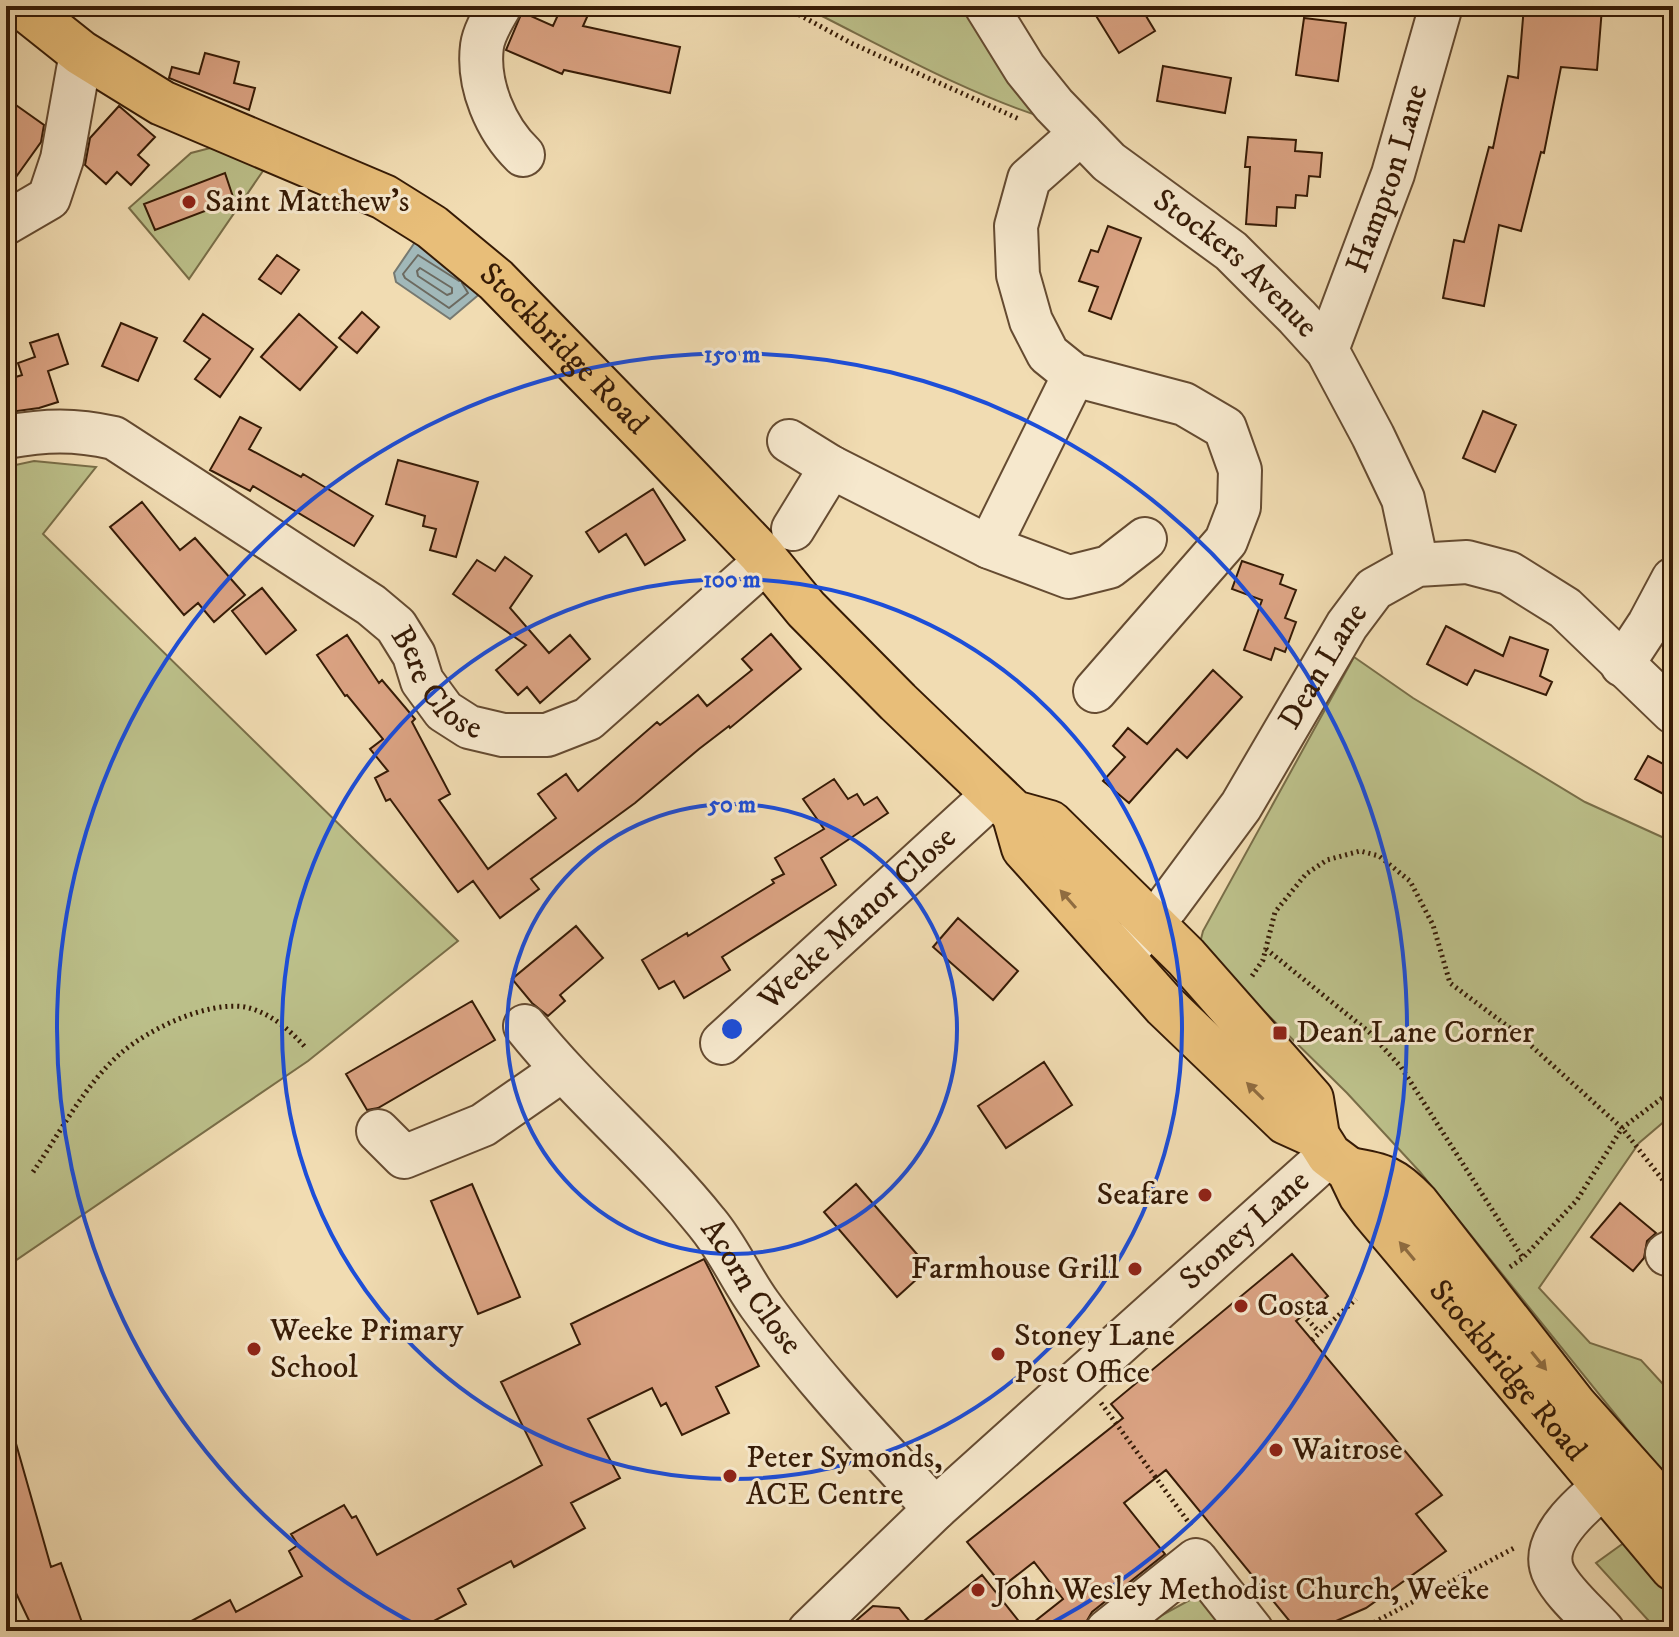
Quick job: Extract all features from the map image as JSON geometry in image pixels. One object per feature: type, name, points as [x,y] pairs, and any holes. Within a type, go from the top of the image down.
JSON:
[{"type":"main road","name":"Stockbridge Road","points":[[22,6],[81,53],[162,103],[384,197],[432,227],[507,291],[780,545],[806,609],[1004,804],[1024,848],[1165,1006],[1286,1122],[1332,1153],[1400,1186],[1417,1204],[1479,1307],[1575,1406],[1673,1568]]},
{"type":"main road","name":"Stockbridge Road","points":[[1004,804],[1050,823],[1152,922],[1229,1003],[1311,1099],[1332,1153]]},
{"type":"main road","name":"Stockbridge Road","points":[[1616,1477],[1673,1516]]},
{"type":"street","points":[[500,6],[485,33],[483,72],[495,117],[510,143],[523,155]]},
{"type":"street","name":"Stockers Avenue","points":[[986,6],[1025,69],[1054,105],[1109,162],[1231,251],[1327,350],[1403,499],[1417,565]]},
{"type":"street","name":"Hampton Lane","points":[[1327,350],[1393,174],[1441,6]]},
{"type":"street","points":[[6,223],[49,198],[62,159],[81,53]]},
{"type":"street","points":[[1081,133],[1029,179],[1016,226],[1018,275],[1031,321],[1048,354],[1074,375],[1184,404],[1225,428],[1240,470],[1239,507],[1226,541],[1095,691]]},
{"type":"street","points":[[989,547],[1074,375]]},
{"type":"street","name":"Bere Close","points":[[6,437],[36,432],[82,431],[114,438],[148,458],[371,605],[396,626],[414,655],[422,681],[444,711],[469,727],[503,735],[547,735],[588,719],[780,545],[831,467]]},
{"type":"street","points":[[789,441],[831,467],[989,547],[1069,577],[1109,567],[1145,539]]},
{"type":"street","name":"Dean Lane","points":[[1120,957],[1167,906],[1241,806],[1347,625],[1374,589],[1417,565],[1467,562],[1509,573],[1565,608],[1673,712]]},
{"type":"street","points":[[1622,665],[1673,579]]},
{"type":"street","name":"Weeke Manor Close","points":[[722,1043],[1004,804]]},
{"type":"street","name":"Acorn Close","points":[[525,1026],[561,1071],[662,1171],[710,1226],[848,1436],[935,1509]]},
{"type":"street","points":[[378,1131],[404,1157],[483,1125],[561,1071]]},
{"type":"street","name":"Stoney Lane","points":[[809,1631],[935,1509],[1332,1153]]},
{"type":"street","points":[[1603,1631],[1553,1573],[1550,1559],[1554,1541],[1568,1518],[1616,1477]]},
{"type":"street","points":[[1107,1631],[1196,1560],[1252,1631]]},
{"type":"path","points":[[783,6],[853,44],[1006,115],[1031,123]]},
{"type":"path","points":[[1248,981],[1263,960],[1275,912],[1306,874],[1327,860],[1360,851],[1379,856],[1410,881],[1433,925],[1450,983],[1518,1034],[1622,1128],[1673,1193]]},
{"type":"path","points":[[1266,949],[1369,1032],[1401,1067],[1523,1258]]},
{"type":"path","points":[[33,1172],[92,1086],[120,1053],[179,1019],[217,1007],[246,1007],[276,1020],[305,1047]]},
{"type":"path","points":[[1479,1307],[1577,1200],[1622,1128],[1673,1090]]},
{"type":"path","points":[[1312,1340],[1356,1299]]},
{"type":"path","points":[[1307,1319],[1319,1332]]},
{"type":"path","points":[[1082,1377],[1200,1538]]},
{"type":"path","points":[[1358,1631],[1520,1545]]},
{"type":"green space","points":[[853,6],[976,6],[1051,120],[961,85],[818,14]]},
{"type":"green space","points":[[214,147],[265,168],[189,279],[129,208],[191,153]]},
{"type":"green space","points":[[34,461],[96,467],[43,534],[458,941],[308,1061],[6,1267],[6,467]]},
{"type":"green space","points":[[1354,657],[1413,698],[1585,802],[1673,842],[1673,1114],[1639,1143],[1539,1288],[1590,1343],[1641,1360],[1673,1395],[1673,1486],[1420,1172],[1347,1093],[1199,947],[1203,931]]},
{"type":"green space","points":[[1625,1542],[1673,1598],[1673,1631],[1658,1631],[1596,1563]]},
{"type":"green space","points":[[1205,1595],[1238,1631],[1163,1631],[1153,1620],[1197,1596]]},
{"type":"water","points":[[415,242],[466,275],[482,292],[450,319],[396,282],[394,273]]},
{"type":"building","points":[[562,6],[592,6],[583,26],[680,47],[670,93],[564,70],[562,74],[506,50],[522,12],[553,26]]},
{"type":"building","points":[[1090,6],[1140,6],[1155,31],[1119,53]]},
{"type":"building","points":[[1524,6],[1602,8],[1597,70],[1561,67],[1544,153],[1541,152],[1521,231],[1499,225],[1484,306],[1443,298],[1454,240],[1464,242],[1489,147],[1493,148],[1508,76],[1518,78]]},
{"type":"building","points":[[1304,18],[1346,23],[1338,81],[1296,75]]},
{"type":"building","points":[[205,53],[239,62],[234,83],[255,88],[249,110],[169,78],[172,67],[199,74]]},
{"type":"building","points":[[1163,66],[1231,78],[1225,113],[1157,101]]},
{"type":"building","points":[[6,98],[44,125],[41,142],[6,191]]},
{"type":"building","points":[[119,106],[155,137],[138,155],[149,165],[131,185],[117,172],[106,184],[85,165],[90,138]]},
{"type":"building","points":[[1248,137],[1296,140],[1295,151],[1322,153],[1320,177],[1309,176],[1307,196],[1296,195],[1295,208],[1277,207],[1276,226],[1246,224],[1250,167],[1245,167]]},
{"type":"building","name":"Saint Matthew's","points":[[225,173],[234,200],[155,230],[144,204]]},
{"type":"building","points":[[1108,226],[1141,238],[1111,319],[1089,311],[1098,287],[1079,281],[1091,250],[1098,252]]},
{"type":"building","points":[[277,255],[299,270],[281,294],[259,279]]},
{"type":"building","points":[[362,312],[379,327],[357,353],[339,338]]},
{"type":"building","points":[[203,314],[253,349],[220,397],[195,379],[210,359],[184,341]]},
{"type":"building","points":[[299,314],[337,347],[300,390],[261,357]]},
{"type":"building","points":[[121,323],[157,338],[138,381],[102,366]]},
{"type":"building","points":[[58,334],[68,364],[48,371],[58,402],[10,412],[6,380],[22,375],[18,363],[35,357],[30,343]]},
{"type":"building","points":[[1483,411],[1516,425],[1495,472],[1463,458]]},
{"type":"building","points":[[240,417],[261,428],[249,449],[301,477],[303,474],[373,516],[354,546],[253,486],[250,491],[210,470]]},
{"type":"building","points":[[398,460],[478,482],[456,557],[430,550],[436,529],[423,526],[425,516],[386,504]]},
{"type":"building","points":[[653,489],[685,540],[645,565],[626,534],[599,552],[586,532]]},
{"type":"building","points":[[142,502],[180,550],[195,538],[245,595],[214,622],[198,603],[184,615],[110,527]]},
{"type":"building","points":[[505,557],[532,576],[510,608],[549,653],[570,635],[590,659],[540,703],[527,687],[518,695],[496,670],[526,645],[453,594],[477,560],[495,571]]},
{"type":"building","points":[[1242,561],[1283,575],[1280,584],[1296,590],[1285,618],[1296,622],[1285,652],[1275,648],[1271,660],[1244,650],[1262,600],[1232,589]]},
{"type":"building","points":[[262,588],[296,630],[266,654],[232,611]]},
{"type":"building","points":[[1446,626],[1503,656],[1510,637],[1548,650],[1540,676],[1552,682],[1546,695],[1475,670],[1467,685],[1427,664]]},
{"type":"building","points":[[771,634],[801,669],[635,803],[531,879],[539,889],[500,918],[473,881],[458,892],[390,799],[386,801],[375,778],[388,771],[370,749],[383,739],[345,696],[317,655],[347,635],[379,683],[382,680],[415,719],[412,722],[450,794],[439,800],[488,869],[556,818],[538,794],[566,774],[578,791],[657,722],[660,725],[698,695],[707,706],[752,670],[742,659]]},
{"type":"building","points":[[1213,670],[1242,697],[1187,758],[1177,749],[1129,803],[1103,781],[1125,757],[1113,746],[1128,728],[1147,744]]},
{"type":"building","points":[[1648,756],[1673,769],[1673,799],[1635,779]]},
{"type":"building","points":[[834,779],[848,799],[857,794],[864,805],[877,797],[888,813],[821,858],[836,885],[722,957],[730,970],[684,998],[674,981],[659,989],[642,960],[687,933],[688,936],[784,874],[775,858],[824,829],[803,799]]},
{"type":"building","points":[[958,918],[1018,971],[993,1000],[933,947]]},
{"type":"building","points":[[576,926],[603,958],[560,995],[565,1001],[548,1016],[532,1003],[512,979]]},
{"type":"building","points":[[472,1001],[495,1040],[378,1108],[367,1110],[346,1074]]},
{"type":"building","points":[[1044,1062],[1072,1105],[1006,1148],[978,1106]]},
{"type":"building","points":[[472,1184],[520,1297],[478,1314],[431,1201]]},
{"type":"building","points":[[856,1184],[929,1268],[897,1297],[824,1212]]},
{"type":"building","points":[[1620,1203],[1656,1233],[1647,1241],[1644,1258],[1633,1271],[1591,1237]]},
{"type":"building","name":"Waitrose","points":[[1292,1254],[1328,1296],[1296,1321],[1442,1495],[1416,1514],[1446,1551],[1366,1608],[1320,1628],[1296,1629],[1166,1470],[1124,1503],[1165,1554],[1092,1612],[1081,1631],[844,1631],[873,1606],[899,1608],[915,1628],[982,1575],[1025,1629],[1063,1599],[1034,1562],[1003,1586],[967,1542],[1123,1418],[1111,1404]]},
{"type":"building","points":[[704,1259],[759,1366],[716,1387],[729,1413],[682,1435],[666,1403],[661,1406],[652,1388],[588,1419],[620,1478],[571,1503],[585,1528],[514,1567],[511,1561],[458,1589],[466,1604],[415,1631],[173,1631],[230,1600],[236,1612],[302,1576],[289,1551],[298,1545],[291,1534],[344,1505],[352,1518],[356,1516],[377,1555],[542,1465],[501,1382],[580,1344],[571,1324]]},
{"type":"building","points":[[13,1433],[51,1567],[61,1563],[85,1631],[34,1631],[6,1572],[6,1434]]},
{"type":"place","name":"Saint Matthew's","points":[[189,202]]},
{"type":"place","name":"Dean Lane Corner","points":[[1280,1033]]},
{"type":"place","name":"Seafare","points":[[1205,1195]]},
{"type":"place","name":"Farmhouse Grill","points":[[1135,1269]]},
{"type":"place","name":"Costa","points":[[1241,1306]]},
{"type":"place","name":"Weeke Primary School","points":[[254,1349]]},
{"type":"place","name":"Stoney Lane Post Office","points":[[998,1354]]},
{"type":"place","name":"Waitrose","points":[[1276,1450]]},
{"type":"place","name":"Peter Symonds, ACE Centre","points":[[730,1476]]},
{"type":"place","name":"John Wesley Methodist Church, Weeke","points":[[978,1590]]}]
